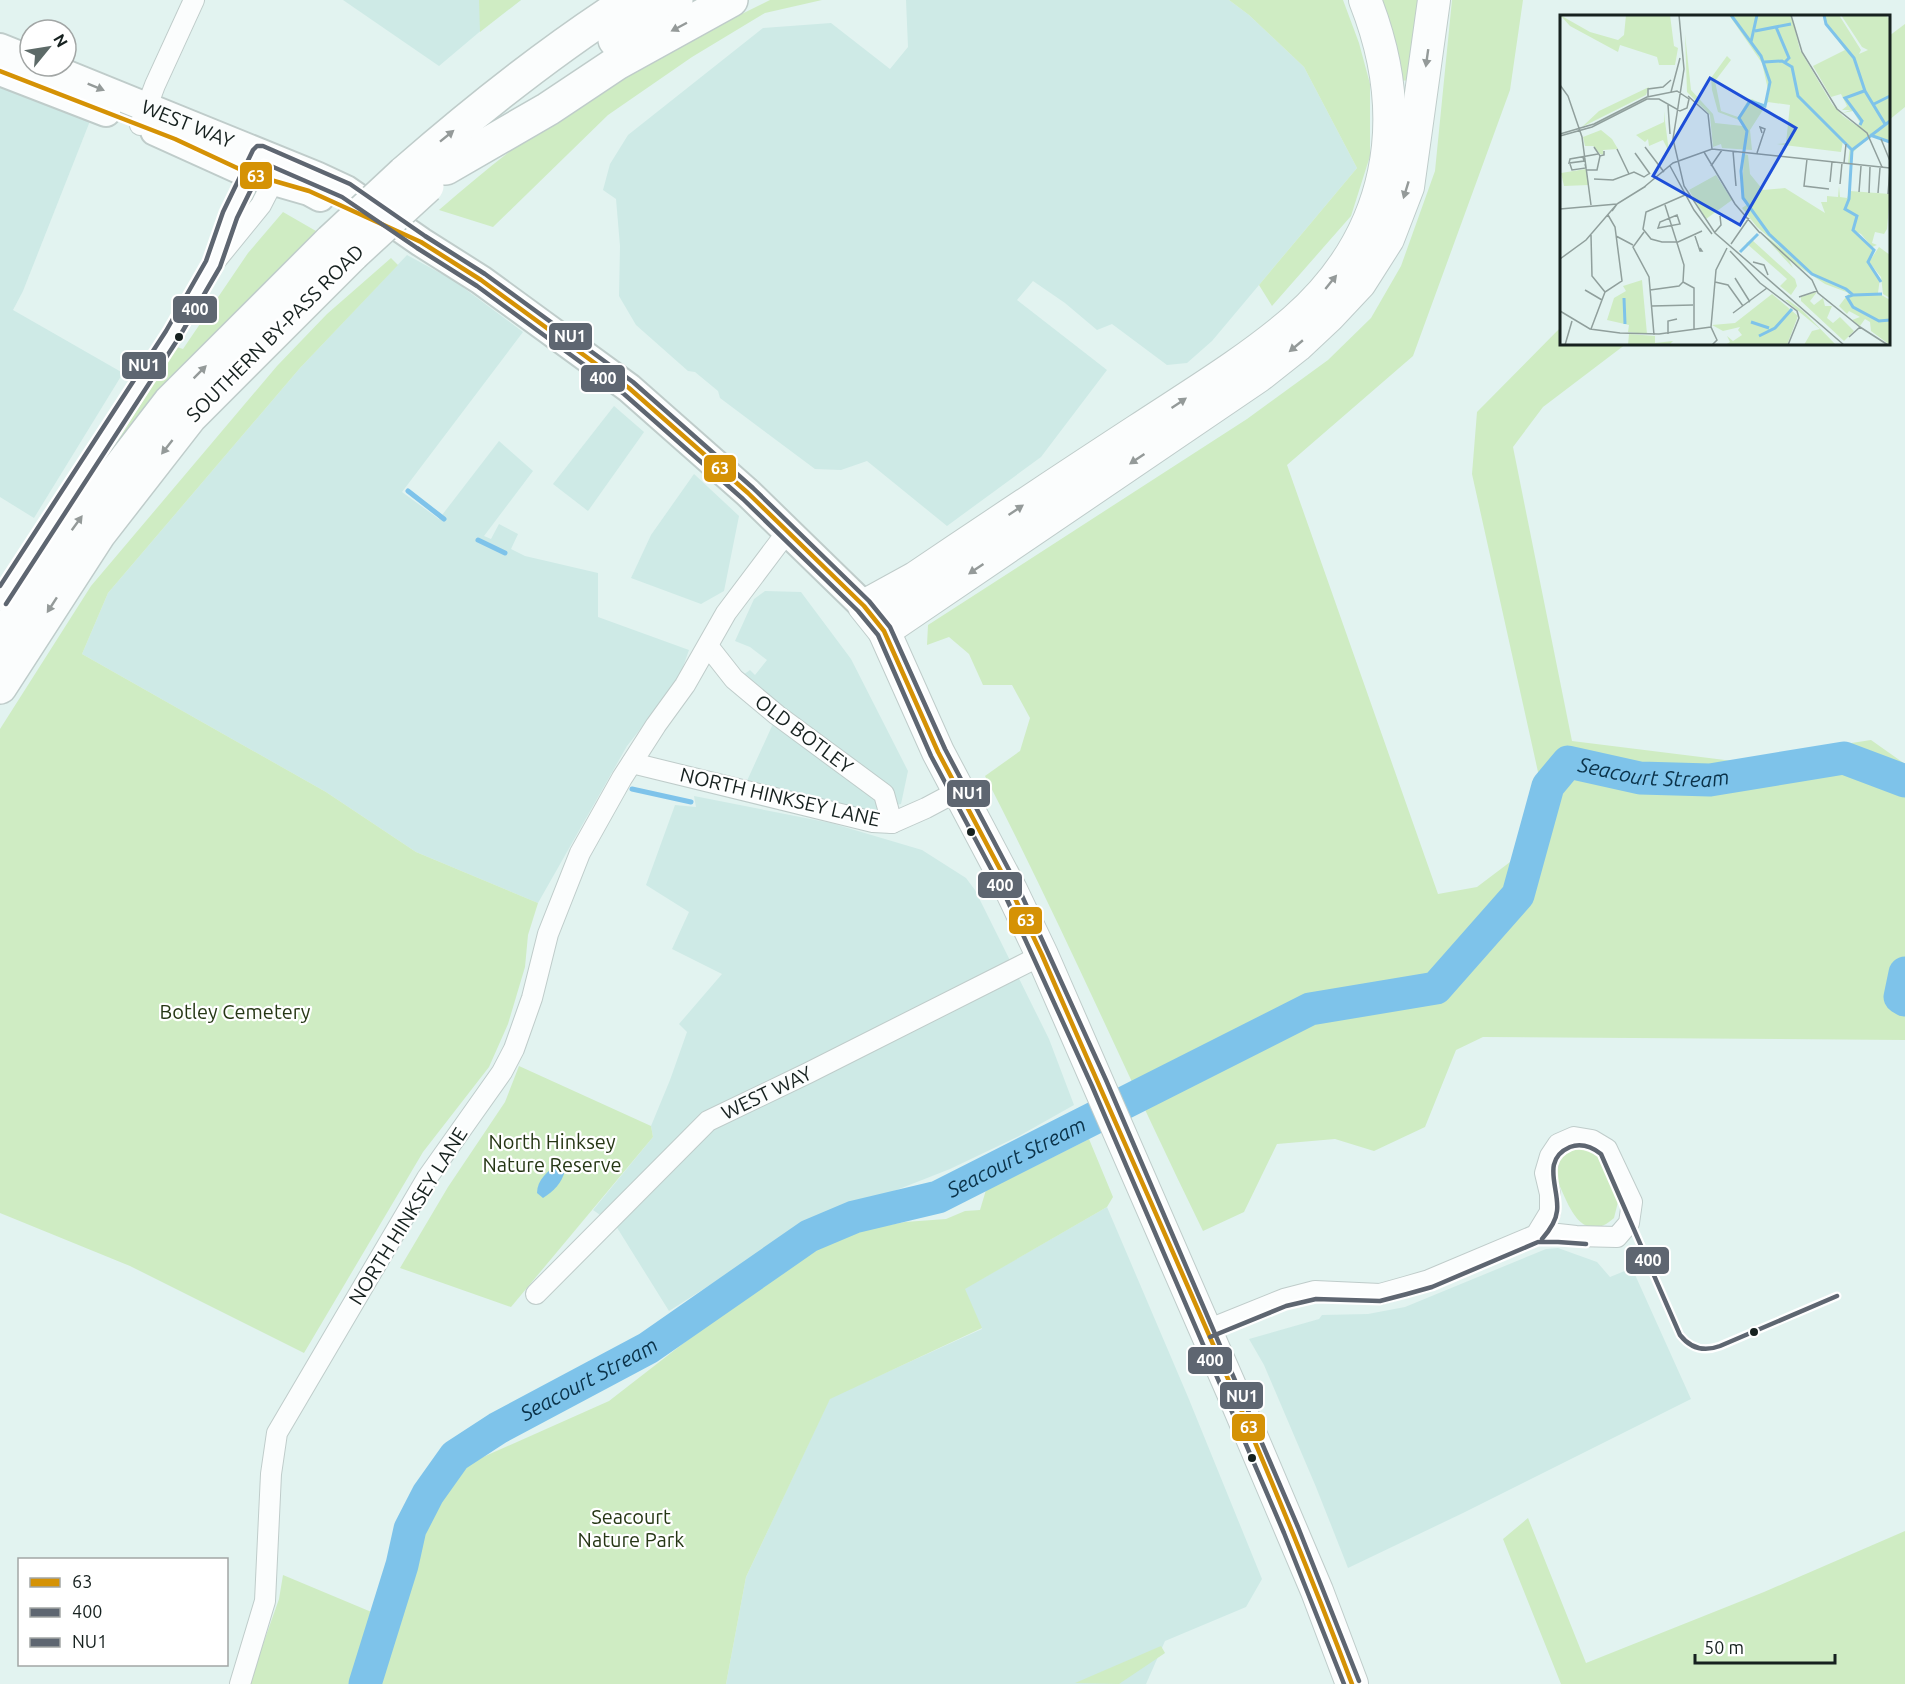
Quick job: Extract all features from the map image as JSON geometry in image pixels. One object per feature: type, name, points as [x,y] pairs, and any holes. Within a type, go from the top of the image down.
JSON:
[{"type":"highway","points":[[492,100],[597,0]]},
{"type":"highway","name":"SOUTHERN BY-PASS ROAD","points":[[426,176],[492,100],[630,0]]},
{"type":"highway","name":"SOUTHERN BY-PASS ROAD","points":[[0,642],[48,564],[77,523],[170,402],[342,247],[426,176],[580,63],[676,0]]},
{"type":"highway","points":[[426,176],[549,109],[627,57],[731,0]]},
{"type":"highway","name":"SOUTHERN BY-PASS ROAD","points":[[0,687],[99,534],[190,417],[342,247]]},
{"type":"main road","points":[[864,606],[915,578],[1239,363],[1295,320],[1334,279],[1358,245],[1369,224],[1381,188],[1389,147],[1390,110],[1386,70],[1376,30],[1365,0]]},
{"type":"main road","points":[[884,631],[1259,376],[1297,346],[1360,283],[1388,239],[1408,187],[1434,0]]},
{"type":"main road","points":[[0,48],[18,55]]},
{"type":"main road","name":"WEST WAY","points":[[0,71],[143,116]]},
{"type":"main road","name":"WEST WAY","points":[[69,78],[143,116],[266,168],[309,191],[421,242],[481,280],[629,388],[748,493],[864,606],[884,631],[923,720],[1011,890],[1099,1083],[1298,1545],[1352,1684]]},
{"type":"street","points":[[143,116],[194,0]]},
{"type":"street","points":[[0,600],[172,335],[213,264],[261,205],[266,168]]},
{"type":"street","name":"NORTH HINKSEY LANE","points":[[240,1684],[265,1601],[272,1474],[277,1432],[427,1178],[502,1072],[514,1049],[531,1001],[548,934],[580,853],[632,763],[685,685],[726,613],[787,532]]},
{"type":"street","name":"OLD BOTLEY","points":[[708,646],[734,680],[777,715],[884,794],[892,823]]},
{"type":"street","name":"NORTH HINKSEY LANE","points":[[632,763],[873,822],[892,823],[958,791]]},
{"type":"street","name":"WEST WAY","points":[[536,1294],[708,1121],[1041,955]]},
{"type":"street","points":[[1207,1330],[1284,1299],[1315,1291],[1380,1294],[1405,1287],[1429,1280],[1536,1235],[1617,1237],[1629,1223],[1632,1202],[1608,1149],[1592,1140],[1574,1137],[1558,1144],[1550,1156],[1545,1173],[1550,1194],[1550,1212],[1536,1235]]},
{"type":"shaded area","points":[[343,0],[521,0],[439,66]]},
{"type":"shaded area","points":[[906,0],[1229,0],[1249,15],[1304,67],[1357,168],[1212,341],[1187,363],[1167,365],[1112,324],[1097,330],[1065,303],[1033,281],[1017,300],[1107,370],[1041,457],[947,526],[867,461],[841,470],[815,469],[720,398],[718,391],[695,372],[688,371],[636,325],[619,296],[620,246],[616,199],[603,190],[610,164],[628,135],[763,28],[831,23],[890,69],[908,47]]},
{"type":"shaded area","points":[[0,81],[90,121],[23,291],[13,310],[123,373],[34,518],[0,497]]},
{"type":"shaded area","points":[[407,255],[453,280],[523,332],[402,492],[439,519],[499,441],[533,471],[484,536],[491,539],[499,524],[518,534],[511,549],[525,556],[598,573],[598,617],[689,650],[678,681],[627,746],[538,903],[416,852],[326,792],[82,654],[108,593],[300,368]]},
{"type":"shaded area","points":[[614,406],[644,432],[588,511],[553,484]]},
{"type":"shaded area","points":[[694,474],[739,516],[724,591],[701,604],[631,578],[651,535]]},
{"type":"shaded area","points":[[765,591],[801,592],[851,659],[908,771],[901,804],[867,812],[746,783],[772,726],[765,702],[736,680],[750,670],[755,675],[767,660],[750,647],[735,641],[754,599]]},
{"type":"shaded area","points":[[694,796],[831,823],[922,850],[966,878],[975,890],[1049,1039],[1074,1105],[1019,1136],[950,1169],[800,1228],[669,1311],[616,1226],[593,1210],[653,1137],[651,1126],[687,1032],[679,1024],[722,974],[672,949],[689,912],[646,885],[675,805],[696,807]]},
{"type":"shaded area","points":[[1107,1207],[1262,1579],[1246,1607],[1165,1641],[1146,1684],[726,1684],[746,1577],[830,1398],[982,1329],[964,1289]]},
{"type":"shaded area","points":[[1558,1248],[1597,1262],[1610,1277],[1632,1268],[1691,1399],[1348,1568],[1264,1365],[1249,1339],[1319,1319],[1322,1315],[1368,1314],[1405,1307],[1546,1249]]},
{"type":"green space","points":[[479,0],[521,0],[480,32]]},
{"type":"green space","points":[[770,0],[822,0],[765,13],[692,57],[608,115],[493,227],[439,210],[513,149],[592,94],[658,57]]},
{"type":"green space","points":[[1229,0],[1343,0],[1359,43],[1370,84],[1370,156],[1351,216],[1272,306],[1259,285],[1357,168],[1304,67],[1249,15]]},
{"type":"green space","points":[[1380,0],[1420,0],[1410,80],[1400,81]]},
{"type":"green space","points":[[1452,0],[1523,0],[1510,90],[1413,356],[1287,465],[1438,894],[1477,887],[1518,856],[1540,781],[1472,474],[1477,412],[1560,328],[1560,345],[1625,345],[1543,407],[1513,447],[1572,741],[1733,761],[1871,740],[1905,764],[1905,1040],[1483,1037],[1456,1050],[1425,1127],[1374,1151],[1335,1139],[1277,1144],[1244,1212],[1203,1231],[985,776],[1020,751],[1030,718],[1012,685],[983,685],[969,654],[949,637],[927,645],[928,625],[1247,419],[1328,360],[1371,318],[1401,266],[1435,171]]},
{"type":"green space","points":[[1905,24],[1905,107],[1890,119],[1890,35]]},
{"type":"green space","points":[[283,212],[316,231],[189,372],[80,500],[177,347],[183,349],[248,253]]},
{"type":"green space","name":"Botley Cemetery","points":[[391,258],[398,265],[300,368],[108,593],[82,654],[326,792],[416,852],[538,903],[528,935],[525,967],[508,1024],[489,1067],[423,1152],[304,1353],[130,1266],[0,1213],[0,729],[91,586],[277,366],[327,314]]},
{"type":"green space","name":"North Hinksey Nature Reserve","points":[[519,1066],[651,1126],[653,1137],[511,1307],[400,1268],[448,1187],[505,1102]]},
{"type":"green space","name":"Seacourt Nature Park","points":[[1089,1139],[1113,1197],[1107,1207],[965,1289],[982,1328],[830,1399],[746,1577],[726,1684],[365,1684],[402,1565],[412,1569],[416,1536],[433,1503],[465,1465],[609,1401],[787,1263],[842,1230],[863,1230],[905,1222],[946,1219],[965,1211],[980,1210],[986,1190]]},
{"type":"green space","points":[[1577,1146],[1584,1146],[1597,1153],[1618,1202],[1614,1218],[1598,1227],[1585,1225],[1574,1215],[1557,1178],[1557,1161],[1562,1153]]},
{"type":"green space","points":[[1528,1518],[1586,1663],[1764,1592],[1905,1531],[1905,1684],[1561,1684],[1503,1539]]},
{"type":"green space","points":[[283,1575],[381,1616],[356,1684],[249,1684],[279,1599]]},
{"type":"green space","points":[[1161,1646],[1165,1653],[1119,1684],[1075,1683]]},
{"type":"water","points":[[559,1164],[565,1170],[562,1179],[543,1198],[537,1193],[537,1188],[547,1172]]},
{"type":"waterway","points":[[408,491],[444,519]]},
{"type":"waterway","points":[[478,540],[505,553]]},
{"type":"waterway","name":"Seacourt Stream","points":[[365,1684],[402,1565],[410,1529],[428,1494],[455,1456],[498,1428],[648,1348],[809,1236],[854,1217],[938,1197],[1310,1009],[1436,988],[1518,895],[1548,786],[1568,762],[1640,778],[1710,780],[1844,758],[1905,781]]},
{"type":"waterway","points":[[632,789],[691,802]]},
{"type":"waterway","name":"Seacourt Stream","points":[[1905,973],[1900,997],[1905,1000]]},
{"type":"transit line","name":"63","points":[[0,71],[175,139],[250,174],[309,191],[421,242],[481,280],[629,388],[748,493],[864,606],[884,631],[938,752],[1011,890],[1042,955],[1241,1409],[1352,1684]]},
{"type":"transit line","name":"NU1","points":[[0,586],[166,331],[206,261],[223,212],[257,146],[263,146],[350,184],[485,274],[633,382],[753,488],[869,601],[890,627],[945,749],[1018,887],[1106,1080],[1298,1527],[1359,1681]]},
{"type":"transit line","name":"400","points":[[6,604],[178,339],[220,267],[237,218],[264,163],[342,197],[477,286],[624,394],[743,499],[858,611],[878,635],[931,756],[1004,893],[1092,1086],[1284,1533],[1344,1684]]},
{"type":"transit line","name":"400","points":[[1542,1239],[1552,1226],[1556,1215],[1557,1202],[1553,1176],[1556,1159],[1570,1147],[1586,1146],[1601,1154],[1680,1335],[1693,1346],[1703,1349],[1720,1346],[1837,1296]]},
{"type":"transit line","name":"400","points":[[1210,1337],[1286,1306],[1316,1299],[1380,1301],[1432,1287],[1538,1242],[1586,1244]]}]
